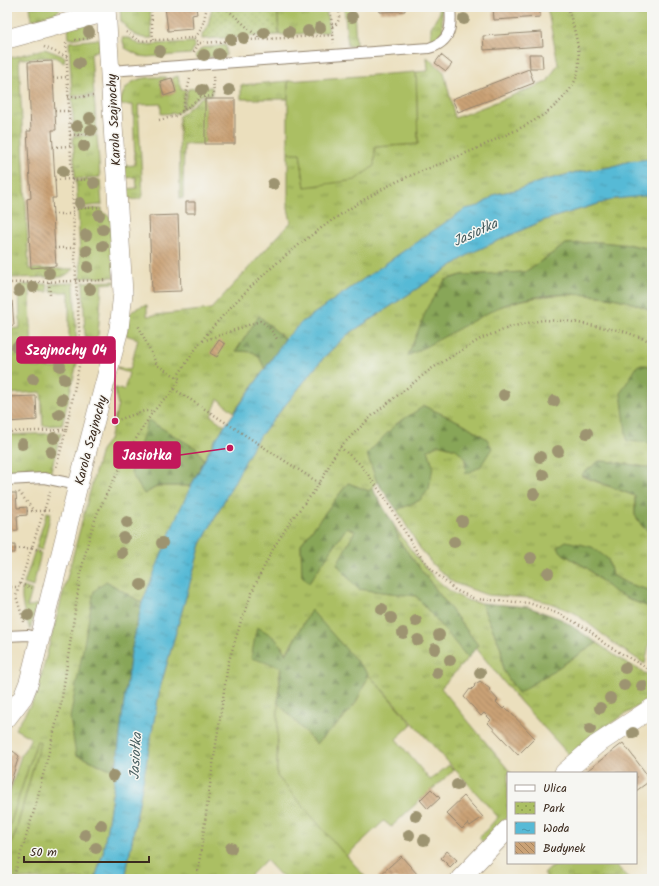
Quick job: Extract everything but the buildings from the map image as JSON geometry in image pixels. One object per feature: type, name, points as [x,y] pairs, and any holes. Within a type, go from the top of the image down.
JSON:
[{"type":"street","points":[[7,39],[66,32],[106,9]]},
{"type":"street","name":"Karola Szajnochy","points":[[7,718],[19,704],[27,690],[34,636],[78,485],[119,329],[123,279],[106,9]]},
{"type":"street","points":[[565,772],[596,745],[652,708]]},
{"type":"street","points":[[460,879],[507,830]]},
{"type":"lane","points":[[110,71],[193,60],[212,64],[413,50],[434,47],[442,42],[448,35],[451,20],[450,7]]},
{"type":"lane","points":[[8,480],[44,478],[78,485]]},
{"type":"lane","points":[[7,636],[34,636]]},
{"type":"path","points":[[151,7],[153,40]]},
{"type":"path","points":[[122,28],[130,36],[139,41],[194,38],[202,27],[207,7]]},
{"type":"path","points":[[225,7],[260,39]]},
{"type":"path","points":[[330,7],[335,55]]},
{"type":"path","points":[[332,26],[338,22],[339,7]]},
{"type":"path","points":[[177,377],[212,328],[247,290],[293,249],[324,226],[388,186],[466,154],[525,126],[545,114],[558,102],[572,86],[577,76],[579,66],[577,41],[568,7]]},
{"type":"path","points":[[34,636],[16,596],[53,479],[66,430],[80,361],[66,32],[93,38]]},
{"type":"path","points":[[194,38],[199,43],[333,35]]},
{"type":"path","points":[[182,111],[193,60],[199,43]]},
{"type":"path","points":[[44,47],[67,57]]},
{"type":"path","points":[[159,120],[176,116],[201,97],[214,96],[212,64]]},
{"type":"path","points":[[53,78],[68,77]]},
{"type":"path","points":[[68,97],[94,96]]},
{"type":"path","points":[[55,111],[69,111]]},
{"type":"path","points":[[70,135],[97,134]]},
{"type":"path","points":[[53,147],[70,146]]},
{"type":"path","points":[[55,180],[100,179]]},
{"type":"path","points":[[73,209],[102,207]]},
{"type":"path","points":[[52,214],[73,214]]},
{"type":"path","points":[[54,248],[74,248]]},
{"type":"path","points":[[7,283],[123,279]]},
{"type":"path","points":[[49,282],[50,295]]},
{"type":"path","points":[[197,879],[228,664],[241,621],[255,585],[274,547],[292,519],[319,483],[340,447],[374,414],[431,369],[482,338],[514,326],[543,320],[567,321],[623,331],[652,342]]},
{"type":"path","points":[[202,341],[260,321],[273,331],[277,339]]},
{"type":"path","points":[[13,879],[34,811],[61,704],[81,570],[97,514],[134,442],[154,411],[165,398],[169,397],[180,379],[157,365],[138,323]]},
{"type":"path","points":[[174,389],[319,483]]},
{"type":"path","points":[[111,422],[144,411],[154,411]]},
{"type":"path","points":[[7,432],[66,430]]},
{"type":"path","points":[[340,447],[360,464],[385,498],[417,552],[432,570],[455,590],[475,599],[529,603],[562,615],[589,630],[605,644],[652,671]]},
{"type":"path","points":[[8,480],[34,511]]},
{"type":"path","points":[[27,511],[52,511]]},
{"type":"path","points":[[15,549],[32,548],[42,551]]},
{"type":"path","points":[[7,587],[20,586],[32,588]]},
{"type":"green space","points":[[30,7],[61,8],[56,13],[32,20]]},
{"type":"green space","points":[[120,7],[150,7],[152,38],[138,36],[131,32],[121,21]]},
{"type":"green space","points":[[212,7],[277,7],[279,35],[202,39],[202,35],[208,26]]},
{"type":"green space","points":[[277,7],[326,7],[329,32],[279,35]]},
{"type":"green space","points":[[341,7],[354,7],[356,46],[348,46],[344,8]]},
{"type":"green space","points":[[438,7],[441,7],[443,30],[436,39],[431,40],[431,27],[439,14]]},
{"type":"green space","points":[[547,7],[652,7],[652,159],[630,161],[610,167],[573,173],[516,190],[496,194],[479,206],[465,210],[408,248],[302,322],[285,339],[259,316],[236,351],[255,353],[265,369],[234,412],[218,399],[211,416],[225,426],[204,460],[197,449],[131,473],[145,494],[158,486],[191,486],[142,603],[106,581],[76,755],[116,771],[103,853],[95,879],[7,879],[7,855],[16,831],[40,743],[37,741],[7,834],[7,801],[21,756],[31,738],[15,729],[36,695],[101,450],[109,440],[118,405],[115,388],[124,390],[129,373],[117,369],[117,367],[130,370],[138,339],[126,335],[130,315],[135,309],[147,305],[147,316],[211,309],[291,222],[288,208],[288,153],[300,152],[305,187],[375,147],[418,144],[416,72],[428,71],[427,57],[444,72],[455,118],[547,82],[558,64]]},
{"type":"green space","points":[[89,22],[90,36],[69,39],[68,25]]},
{"type":"green space","points":[[122,38],[129,38],[140,45],[193,42],[195,45],[191,54],[147,57],[140,56],[125,48]]},
{"type":"green space","points":[[100,39],[101,49],[91,53],[94,95],[72,96],[69,42]]},
{"type":"green space","points":[[226,45],[226,56],[197,58],[195,56],[202,48]]},
{"type":"green space","points":[[45,49],[65,57],[64,63],[55,57],[19,59],[29,269],[74,269],[62,277],[7,278],[7,238],[9,237],[11,209],[7,209],[7,60]]},
{"type":"green space","points":[[416,72],[418,144],[375,147],[374,166],[355,180],[305,187],[300,153],[288,153],[288,81]]},
{"type":"green space","points":[[178,76],[181,90],[186,89],[181,111],[177,113],[161,114],[161,104],[138,105],[143,196],[137,199],[130,198],[126,196],[125,189],[137,188],[136,177],[125,178],[123,166],[135,165],[133,105],[120,105],[122,96],[130,84],[136,80],[150,77],[166,77],[166,79],[160,81],[164,96],[175,92],[172,78]]},
{"type":"green space","points":[[288,81],[288,99],[241,99],[241,85]]},
{"type":"green space","points":[[212,87],[212,95],[201,95],[183,109],[188,89]]},
{"type":"green space","points":[[94,97],[97,133],[74,134],[72,98]]},
{"type":"green space","points":[[202,97],[205,97],[205,144],[184,144],[183,198],[180,199],[179,116]]},
{"type":"green space","points":[[97,135],[100,177],[75,179],[73,136]]},
{"type":"green space","points":[[100,180],[102,205],[78,207],[76,181]]},
{"type":"green space","points":[[652,195],[652,249],[631,245],[599,242],[566,244],[525,272],[462,275],[445,280],[408,355],[497,308],[534,298],[575,294],[596,296],[635,304],[652,311],[652,369],[647,365],[649,442],[652,443],[652,468],[600,461],[581,476],[635,496],[635,515],[642,526],[652,534],[652,591],[628,584],[612,575],[608,559],[557,547],[563,554],[587,568],[600,580],[633,601],[652,608],[652,631],[645,664],[616,645],[575,613],[550,603],[530,598],[487,595],[454,583],[433,565],[421,550],[397,510],[420,500],[433,466],[428,450],[438,444],[456,449],[465,458],[466,473],[487,439],[464,424],[424,406],[367,454],[377,482],[369,491],[348,483],[301,544],[302,576],[309,582],[347,527],[355,531],[351,580],[358,589],[416,596],[468,658],[441,688],[510,772],[507,772],[507,818],[483,842],[479,838],[498,817],[311,611],[285,655],[282,646],[278,703],[277,776],[367,879],[284,879],[266,860],[247,879],[125,879],[160,688],[201,544],[256,441],[325,356],[347,335],[471,253],[542,221],[615,199]]},
{"type":"green space","points":[[102,208],[102,212],[113,219],[115,277],[81,278],[78,210]]},
{"type":"green space","points":[[599,242],[631,245],[652,249],[652,311],[635,304],[595,295],[575,294],[534,297],[497,308],[408,356],[428,306],[445,280],[462,275],[525,272],[566,244]]},
{"type":"green space","points":[[115,281],[115,283],[102,284],[98,335],[95,339],[85,339],[83,282]]},
{"type":"green space","points":[[74,283],[77,350],[69,348],[69,292],[51,292],[50,284]]},
{"type":"green space","points":[[47,284],[48,292],[30,291],[32,367],[57,368],[64,359],[78,359],[62,425],[43,426],[41,392],[7,394],[7,329],[20,328],[19,285]]},
{"type":"green space","points":[[259,316],[285,339],[265,369],[260,358],[255,353],[236,351]]},
{"type":"green space","points":[[638,365],[647,365],[652,369],[652,443],[627,441],[621,392]]},
{"type":"green space","points":[[424,406],[464,424],[487,439],[492,448],[480,467],[466,474],[465,458],[456,449],[438,444],[428,450],[433,466],[429,489],[420,500],[397,510],[377,482],[367,454],[396,424]]},
{"type":"green space","points":[[148,420],[197,449],[204,460],[191,486],[158,486],[144,494],[131,473]]},
{"type":"green space","points":[[61,433],[50,474],[7,476],[7,435]]},
{"type":"green space","points":[[599,461],[652,468],[652,534],[642,526],[635,515],[635,496],[581,475]]},
{"type":"green space","points":[[348,483],[369,491],[372,488],[395,527],[399,541],[478,645],[468,658],[416,596],[358,589],[337,564],[355,531],[347,527],[309,583],[302,576],[301,544]]},
{"type":"green space","points":[[47,512],[51,513],[42,550],[36,548]]},
{"type":"green space","points":[[395,527],[411,550],[443,585],[468,601],[481,603],[501,648],[503,670],[518,693],[597,643],[620,659],[652,677],[652,697],[591,736],[570,756],[515,696],[476,648],[478,645],[399,541]]},
{"type":"green space","points":[[566,541],[592,547],[608,559],[612,575],[628,584],[652,591],[652,608],[613,591],[587,568],[563,554],[557,547]]},
{"type":"green space","points":[[35,550],[41,553],[33,587],[24,584]]},
{"type":"green space","points":[[106,581],[142,603],[131,652],[116,771],[76,755],[70,718],[94,591]]},
{"type":"green space","points":[[23,587],[32,590],[27,608],[37,604],[30,630],[22,603]]},
{"type":"green space","points":[[481,603],[528,607],[561,619],[597,643],[518,693],[503,670],[501,648]]},
{"type":"green space","points":[[311,610],[369,675],[356,703],[341,721],[316,744],[278,703],[281,667],[251,658],[257,627],[274,638],[286,655]]},
{"type":"green space","points":[[369,675],[412,724],[396,739],[430,780],[449,765],[454,770],[391,827],[384,821],[346,856],[277,776],[278,703],[316,744],[341,721],[356,703]]},
{"type":"green space","points":[[37,741],[40,742],[16,831],[7,855],[7,834]]},
{"type":"green space","points":[[555,864],[615,864],[629,879],[548,879],[544,874]]},
{"type":"water","points":[[652,159],[652,195],[615,199],[542,221],[471,253],[347,335],[325,356],[256,441],[201,544],[160,688],[125,879],[95,879],[103,853],[116,771],[131,652],[142,603],[176,518],[215,440],[285,339],[302,322],[465,209],[479,206],[496,194],[516,190],[542,181],[573,173],[610,167],[630,161]]},
{"type":"place","name":"Szajnochy 04","points":[[115,421]]},
{"type":"place","name":"Jasiołka","points":[[230,448]]}]
